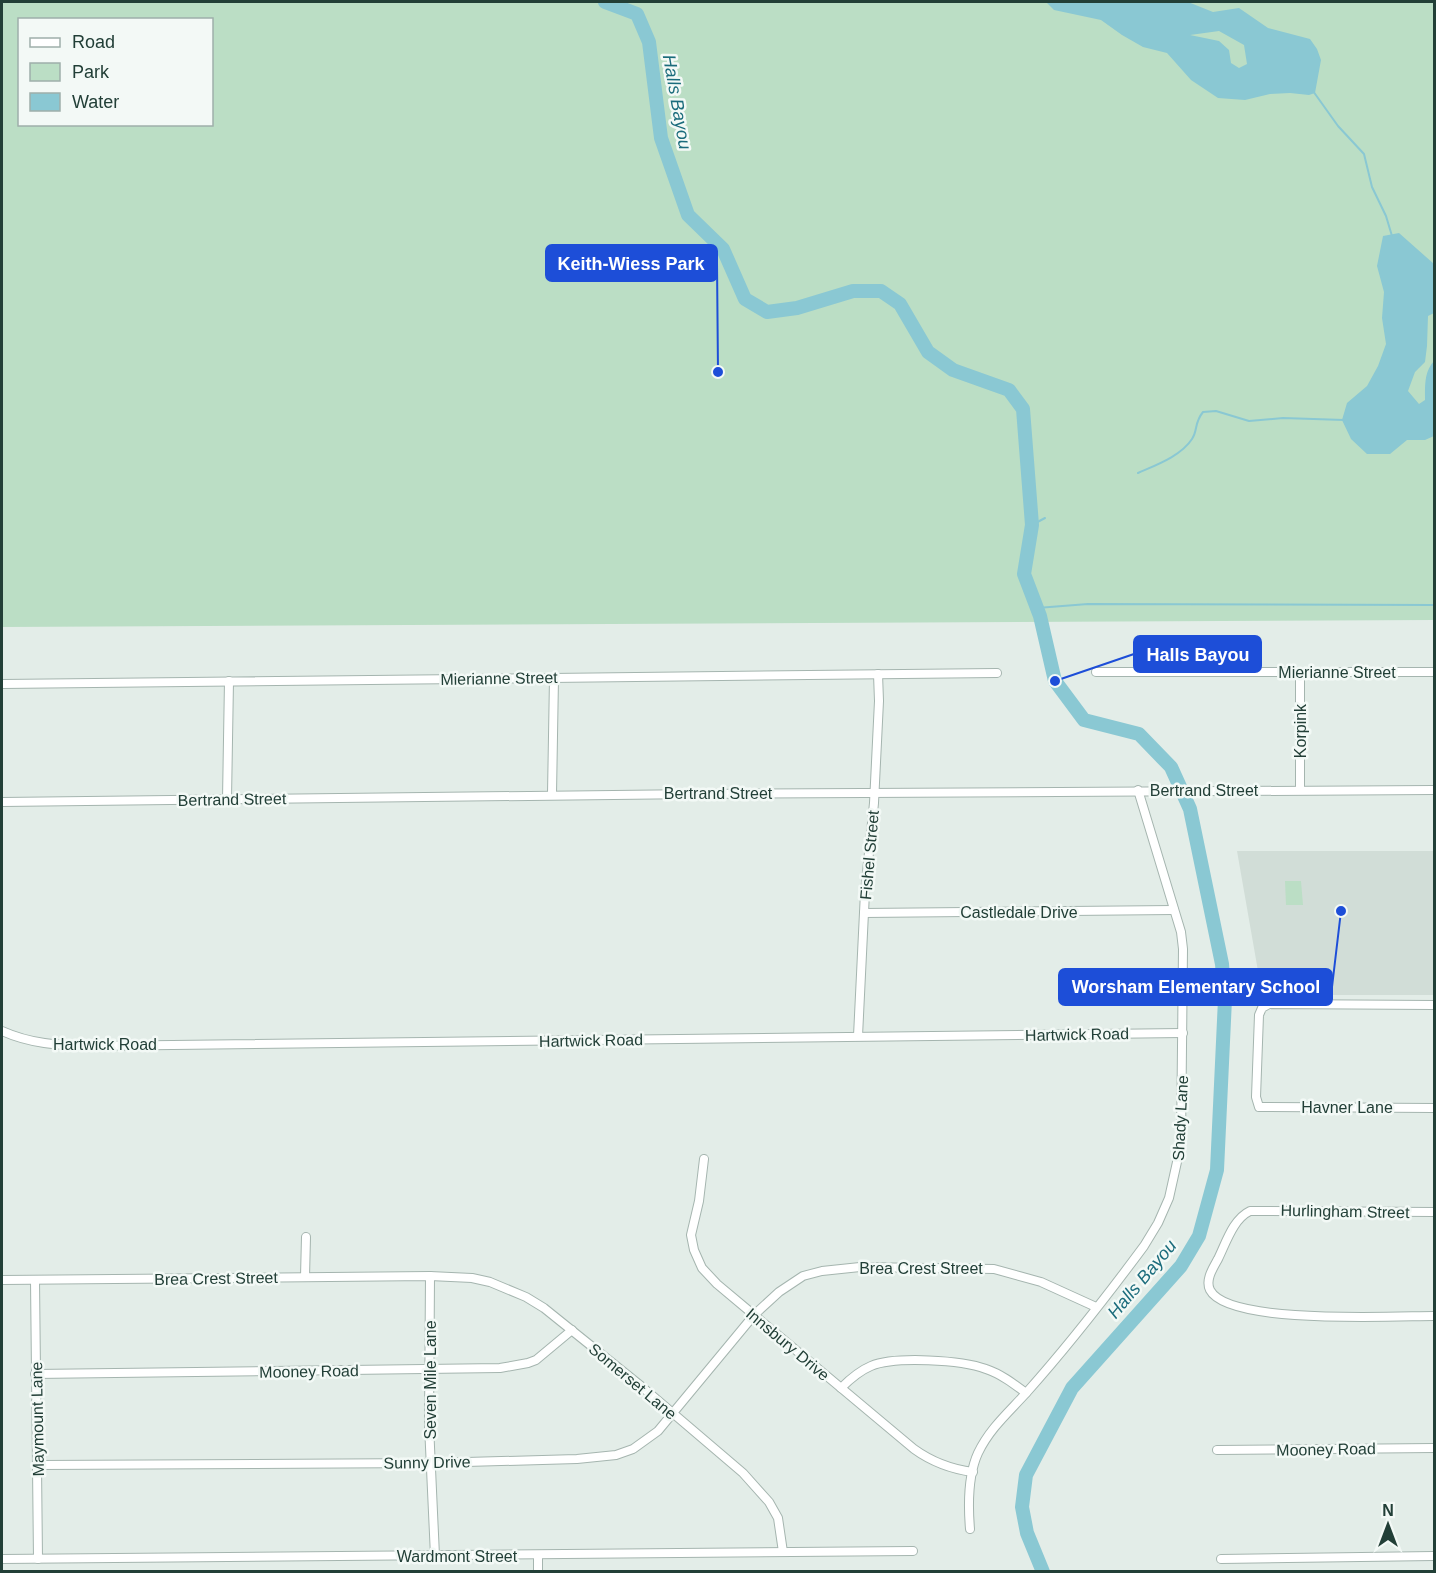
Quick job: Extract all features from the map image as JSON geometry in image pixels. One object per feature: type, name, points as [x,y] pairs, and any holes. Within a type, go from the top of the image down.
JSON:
[{"type":"street","name":"Mierianne Street","points":[[1096,672],[1434,672]]},
{"type":"street","name":"Korpink","points":[[1300,672],[1300,790]]},
{"type":"street","name":"Mierianne Street","points":[[2,684],[998,673]]},
{"type":"street","name":"Fishel Street","points":[[858,1036],[864,913],[872,838],[879,701],[878,674]]},
{"type":"street","points":[[552,794],[554,678]]},
{"type":"street","points":[[227,799],[229,681]]},
{"type":"street","name":"Bertrand Street","points":[[2,802],[552,794],[1207,789],[1434,790]]},
{"type":"street","name":"Shady Lane","points":[[970,1529],[968,1512],[973,1472],[977,1455],[987,1436],[1026,1393],[1144,1246],[1169,1198],[1181,1144],[1184,949],[1181,932],[1138,790]]},
{"type":"street","name":"Castledale Drive","points":[[864,913],[1174,910]]},
{"type":"street","name":"Havner Lane","points":[[1434,1005],[1275,1004],[1266,1006],[1259,1015],[1256,1097],[1259,1107],[1434,1108]]},
{"type":"street","name":"Hartwick Road","points":[[2,1031],[41,1044],[89,1046],[1183,1032]]},
{"type":"street","name":"Innsbury Drive","points":[[704,1159],[699,1201],[691,1235],[694,1250],[702,1268],[754,1316],[914,1449],[930,1460],[945,1466],[973,1472]]},
{"type":"street","name":"Hurlingham Street","points":[[1434,1212],[1255,1210],[1248,1212],[1239,1218],[1208,1283],[1209,1289],[1226,1303],[1266,1314],[1434,1316]]},
{"type":"street","points":[[304,1277],[306,1237]]},
{"type":"street","name":"Brea Crest Street","points":[[754,1316],[779,1292],[803,1276],[822,1271],[860,1268],[994,1269],[1041,1282],[1096,1307]]},
{"type":"street","name":"Brea Crest Street","points":[[2,1280],[430,1276]]},
{"type":"street","name":"Somerset Lane","points":[[430,1276],[472,1278],[508,1288],[544,1308],[743,1473],[764,1495],[778,1518],[783,1552]]},
{"type":"street","name":"Seven Mile Lane","points":[[430,1276],[431,1463],[435,1556]]},
{"type":"street","name":"Maymount Lane","points":[[35,1280],[38,1559]]},
{"type":"street","name":"Sunny Drive","points":[[38,1465],[431,1463],[577,1459],[615,1455],[633,1449],[647,1440],[673,1415],[754,1316]]},
{"type":"street","name":"Mooney Road","points":[[36,1374],[500,1368],[528,1364],[543,1355],[572,1330]]},
{"type":"street","points":[[841,1388],[855,1375],[873,1365],[891,1361],[933,1361],[964,1363],[986,1369],[1026,1393]]},
{"type":"street","name":"Mooney Road","points":[[1217,1450],[1434,1448]]},
{"type":"street","name":"Wardmont Street","points":[[2,1559],[913,1551]]},
{"type":"street","points":[[538,1555],[538,1572]]},
{"type":"street","points":[[1221,1559],[1434,1556]]},
{"type":"shaded area","points":[[1237,851],[1434,851],[1434,995],[1258,995],[1258,971]]},
{"type":"green space","points":[[2,2],[1434,2],[1434,620],[2,627]]},
{"type":"green space","points":[[1285,881],[1301,881],[1303,905],[1286,905]]},
{"type":"water","points":[[1046,2],[1188,2],[1213,12],[1239,8],[1268,28],[1310,39],[1321,60],[1315,93],[1309,95],[1270,94],[1245,100],[1218,98],[1191,80],[1167,53],[1143,47],[1101,20],[1054,10]],"holes":[[[1219,31],[1244,45],[1247,64],[1239,68],[1231,63],[1229,50],[1219,41],[1190,35]]]},
{"type":"water","points":[[1399,233],[1434,264],[1434,313],[1428,316],[1425,362],[1415,372],[1408,391],[1419,404],[1425,400],[1427,374],[1434,361],[1434,436],[1425,440],[1407,440],[1390,454],[1367,454],[1351,439],[1342,420],[1347,403],[1367,386],[1386,344],[1382,318],[1384,292],[1377,266],[1383,236]]},
{"type":"waterway","name":"Halls Bayou","points":[[605,2],[637,14],[649,42],[661,138],[688,215],[723,249],[745,299],[767,312],[797,308],[853,291],[881,291],[900,304],[928,352],[953,370],[1009,390],[1023,409],[1032,525],[1024,574],[1040,616],[1055,681],[1084,720],[1139,734],[1171,767],[1190,809],[1222,964],[1225,999],[1217,1170],[1199,1236],[1181,1266],[1072,1388],[1026,1475],[1022,1507],[1027,1533],[1043,1572]]},
{"type":"waterway","points":[[1313,91],[1338,126],[1364,154],[1372,187],[1386,216],[1392,236]]},
{"type":"waterway","points":[[1138,473],[1168,459],[1187,445],[1194,436],[1198,420],[1203,412],[1216,411],[1249,421],[1283,418],[1344,420]]},
{"type":"waterway","points":[[1032,525],[1045,518]]},
{"type":"waterway","points":[[1037,608],[1088,604],[1434,605]]},
{"type":"place","name":"Keith-Wiess Park","points":[[718,372]]},
{"type":"place","name":"Halls Bayou","points":[[1055,681]]},
{"type":"place","name":"Worsham Elementary School","points":[[1341,911]]}]
